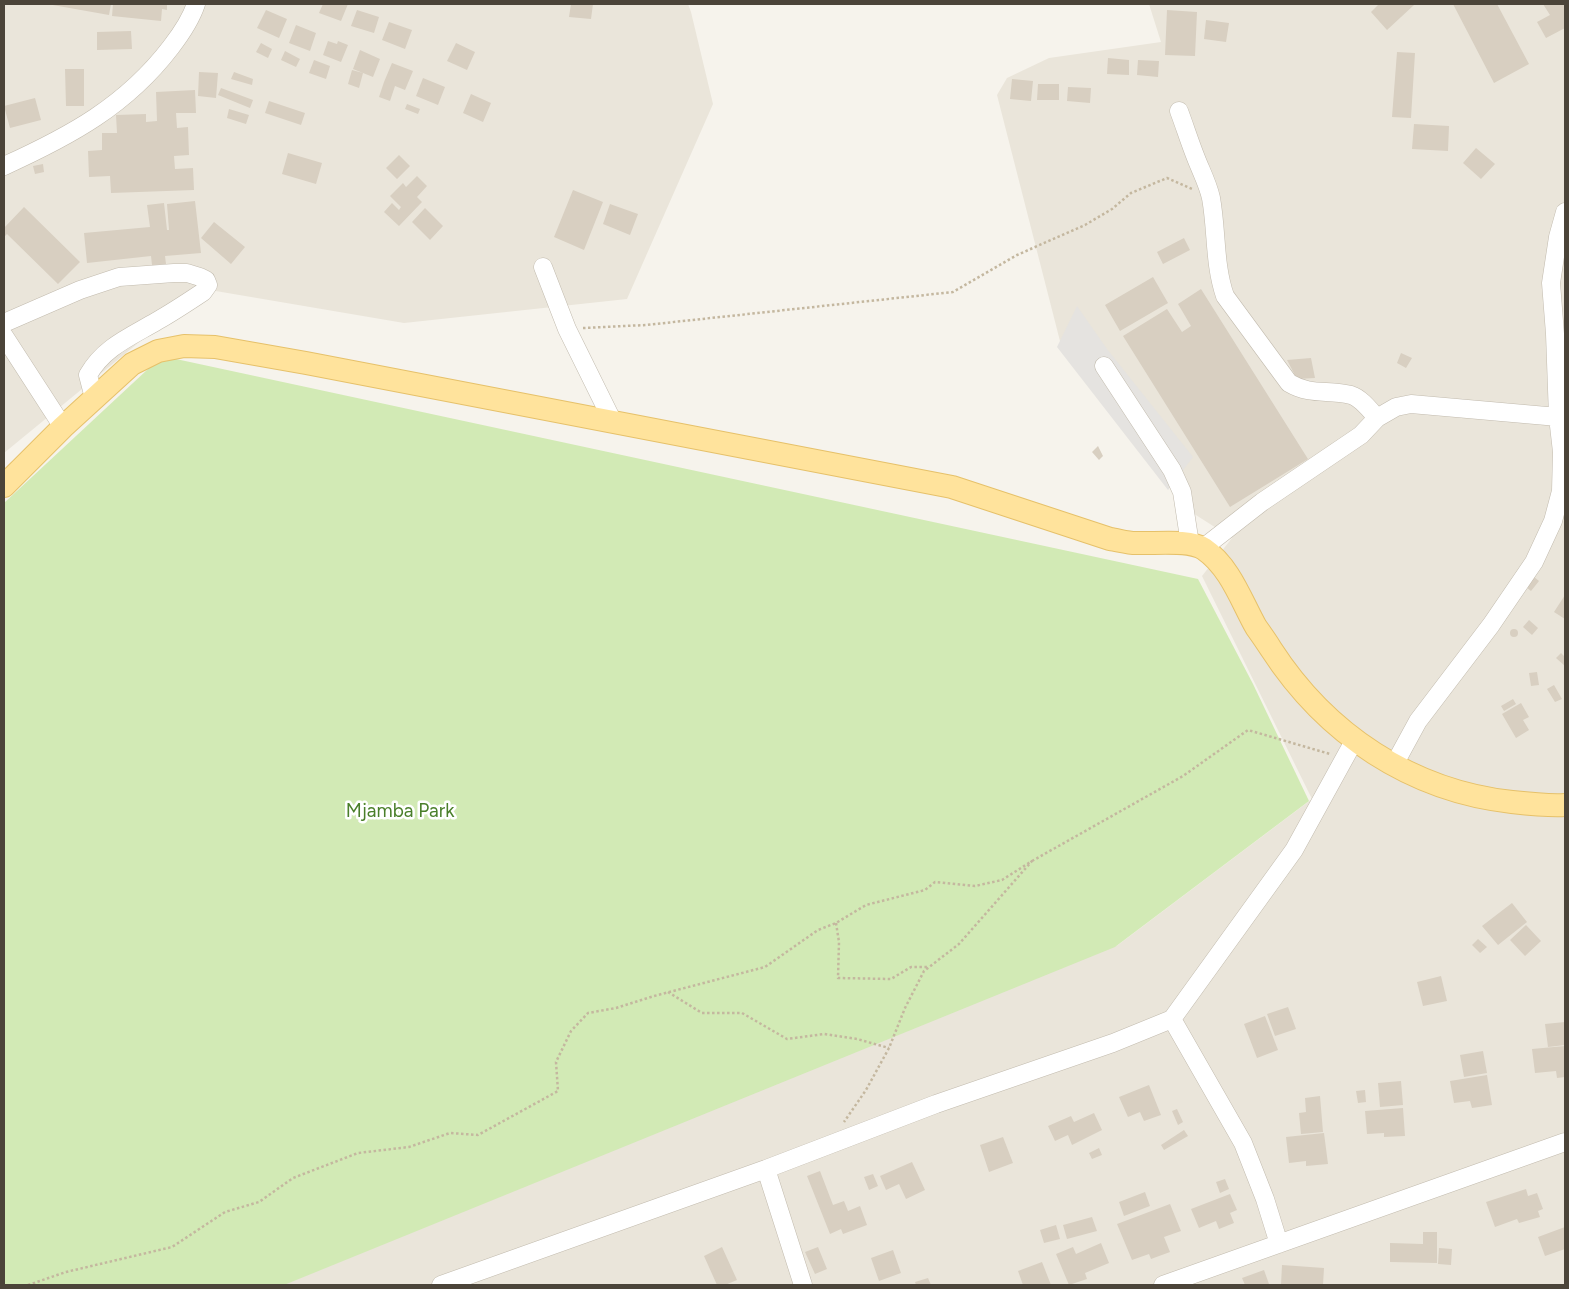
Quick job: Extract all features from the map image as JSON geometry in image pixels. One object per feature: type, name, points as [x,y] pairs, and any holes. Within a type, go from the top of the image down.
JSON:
[{"type":"main road","points":[[4,486],[63,427],[132,364],[158,351],[184,346],[215,347],[952,486],[1110,539],[1134,543],[1196,546],[1223,568],[1256,626],[1282,666],[1302,692],[1325,716],[1349,750],[1394,766],[1424,780],[1481,798],[1532,804],[1565,805]]},
{"type":"street","points":[[4,166],[63,138],[123,98],[156,66],[180,35],[196,4]]},
{"type":"street","points":[[1180,111],[1209,190],[1216,260],[1225,296],[1289,383],[1301,390],[1352,395],[1363,402],[1377,418]]},
{"type":"street","points":[[1394,766],[1418,721],[1491,625],[1534,562],[1553,521],[1561,490],[1562,452],[1558,417],[1551,283],[1558,237],[1565,212]]},
{"type":"street","points":[[543,267],[567,329],[613,422]]},
{"type":"street","points":[[4,323],[80,290],[119,277],[174,272],[200,276],[206,280],[208,285],[203,292],[113,346],[94,364],[88,375],[94,398]]},
{"type":"street","points":[[4,336],[63,427]]},
{"type":"street","points":[[1104,366],[1172,470],[1182,492],[1196,546],[1361,435],[1377,418],[1396,407],[1411,404],[1558,417]]},
{"type":"street","points":[[441,1285],[766,1169],[936,1104],[1113,1043],[1172,1019],[1294,850],[1349,750]]},
{"type":"street","points":[[1172,1019],[1243,1143],[1265,1199],[1279,1244]]},
{"type":"street","points":[[1163,1285],[1565,1142]]},
{"type":"street","points":[[766,1169],[803,1285]]},
{"type":"path","points":[[567,329],[646,325],[953,292],[1017,255],[1085,224],[1117,205],[1131,194],[1167,178],[1211,199]]},
{"type":"path","points":[[28,1285],[66,1272],[172,1247],[225,1212],[259,1202],[293,1178],[358,1153],[409,1147],[450,1133],[478,1135],[558,1091],[556,1062],[571,1032],[588,1013],[616,1008],[668,992],[765,967],[818,930],[836,923],[866,905],[925,890],[935,882],[975,886],[1002,880],[1032,861],[1183,776],[1248,730],[1349,750]]},
{"type":"path","points":[[844,1122],[866,1090],[889,1048],[905,1008],[924,971],[959,944],[1032,861]]},
{"type":"path","points":[[836,923],[839,942],[838,978],[891,979],[911,967],[929,966]]},
{"type":"path","points":[[668,992],[702,1013],[742,1013],[787,1039],[824,1034],[857,1039],[889,1048]]},
{"type":"shaded area","points":[[4,4],[688,4],[713,104],[627,299],[404,323],[204,289],[4,453]]},
{"type":"shaded area","points":[[1149,4],[1565,4],[1565,1285],[281,1285],[1118,945],[1312,799],[1202,576],[1232,538],[1188,510],[1061,345],[997,95],[1007,78],[1049,58],[1161,42]]},
{"type":"shaded area","points":[[1077,306],[1107,349],[1193,457],[1168,490],[1057,347]]},
{"type":"green space","name":"Mjamba Park","points":[[162,356],[1198,579],[1253,684],[1309,801],[1115,947],[284,1285],[4,1285],[4,503]]},
{"type":"building","points":[[47,4],[111,4],[109,15]]},
{"type":"building","points":[[113,4],[167,4],[167,10],[162,9],[161,21],[112,16]]},
{"type":"building","points":[[323,4],[348,4],[341,21],[319,13]]},
{"type":"building","points":[[571,4],[593,4],[591,19],[569,17]]},
{"type":"building","points":[[1379,4],[1414,5],[1387,30],[1371,12]]},
{"type":"building","points":[[1453,4],[1497,4],[1529,64],[1494,83]]},
{"type":"building","points":[[1543,4],[1565,4],[1565,28],[1546,38],[1537,22],[1550,15]]},
{"type":"building","points":[[266,10],[287,19],[279,38],[257,28]]},
{"type":"building","points":[[357,10],[379,17],[374,33],[351,26]]},
{"type":"building","points":[[1167,10],[1197,12],[1195,56],[1165,55]]},
{"type":"building","points":[[1206,20],[1229,23],[1226,42],[1204,39]]},
{"type":"building","points":[[389,22],[412,30],[405,49],[382,40]]},
{"type":"building","points":[[296,25],[316,33],[310,51],[289,43]]},
{"type":"building","points":[[131,31],[132,49],[97,50],[97,32]]},
{"type":"building","points":[[328,41],[337,44],[338,41],[348,45],[341,62],[323,55]]},
{"type":"building","points":[[261,43],[272,49],[268,58],[256,52]]},
{"type":"building","points":[[456,43],[475,52],[467,70],[447,61]]},
{"type":"building","points":[[360,50],[380,59],[373,77],[353,69]]},
{"type":"building","points":[[285,51],[300,59],[296,67],[281,60]]},
{"type":"building","points":[[1397,52],[1415,53],[1411,118],[1392,117]]},
{"type":"building","points":[[1108,58],[1129,60],[1129,75],[1107,74]]},
{"type":"building","points":[[314,60],[330,66],[326,79],[309,73]]},
{"type":"building","points":[[1138,60],[1159,61],[1158,77],[1137,75]]},
{"type":"building","points":[[392,63],[413,71],[405,90],[395,86],[390,101],[379,97]]},
{"type":"building","points":[[65,69],[84,69],[84,106],[66,106]]},
{"type":"building","points":[[352,70],[363,73],[359,88],[348,84]]},
{"type":"building","points":[[199,72],[218,73],[216,98],[198,96]]},
{"type":"building","points":[[234,72],[253,79],[252,85],[231,79]]},
{"type":"building","points":[[423,78],[445,87],[438,105],[416,96]]},
{"type":"building","points":[[1012,79],[1033,81],[1031,101],[1010,99]]},
{"type":"building","points":[[1038,84],[1059,84],[1059,100],[1037,100]]},
{"type":"building","points":[[1068,87],[1091,88],[1090,103],[1067,101]]},
{"type":"building","points":[[221,88],[253,100],[250,108],[218,95]]},
{"type":"building","points":[[195,90],[196,113],[176,113],[177,128],[188,127],[189,155],[174,156],[175,169],[193,168],[194,190],[111,193],[110,176],[89,177],[88,151],[102,150],[102,133],[117,133],[116,115],[146,114],[146,122],[157,121],[156,92]]},
{"type":"building","points":[[471,94],[491,103],[483,122],[463,113]]},
{"type":"building","points":[[35,98],[41,120],[10,128],[4,106]]},
{"type":"building","points":[[269,101],[305,113],[301,125],[265,113]]},
{"type":"building","points":[[407,104],[420,109],[418,114],[405,109]]},
{"type":"building","points":[[229,109],[249,115],[246,124],[227,118]]},
{"type":"building","points":[[1414,124],[1449,126],[1448,151],[1412,149]]},
{"type":"building","points":[[1476,148],[1495,164],[1481,179],[1463,163]]},
{"type":"building","points":[[288,153],[322,163],[316,184],[282,174]]},
{"type":"building","points":[[399,155],[410,166],[397,179],[386,168]]},
{"type":"building","points":[[43,164],[44,172],[35,174],[33,166]]},
{"type":"building","points":[[417,176],[427,186],[417,197],[422,202],[399,226],[384,212],[392,203],[399,210],[401,207],[390,196],[403,183],[406,187]]},
{"type":"building","points":[[573,190],[603,202],[584,250],[554,237]]},
{"type":"building","points":[[195,201],[201,253],[165,256],[166,264],[152,265],[151,256],[87,263],[84,233],[150,227],[147,205],[164,203],[167,230],[169,230],[167,204]]},
{"type":"building","points":[[610,204],[638,214],[630,235],[603,224]]},
{"type":"building","points":[[24,207],[80,262],[58,284],[7,234],[4,237],[4,228]]},
{"type":"building","points":[[425,208],[443,226],[430,240],[412,222]]},
{"type":"building","points":[[214,222],[245,247],[231,264],[201,238]]},
{"type":"building","points":[[1184,238],[1190,250],[1163,264],[1157,252]]},
{"type":"building","points":[[1153,277],[1168,303],[1120,331],[1105,305]]},
{"type":"building","points":[[1201,289],[1308,459],[1230,507],[1123,336],[1167,309],[1182,332],[1191,326],[1178,304]]},
{"type":"building","points":[[1401,353],[1412,358],[1406,368],[1397,363]]},
{"type":"building","points":[[1311,358],[1315,378],[1297,379],[1287,360]]},
{"type":"building","points":[[1098,446],[1103,456],[1099,460],[1092,452]]},
{"type":"building","points":[[1534,577],[1539,581],[1531,591],[1526,587]]},
{"type":"building","points":[[1565,595],[1565,619],[1554,612]]},
{"type":"building","points":[[1529,620],[1538,628],[1532,635],[1523,627]]},
{"type":"building","points":[[1514,629],[1518,633],[1514,637],[1510,633]]},
{"type":"building","points":[[1561,653],[1565,657],[1565,666],[1556,658]]},
{"type":"building","points":[[1537,672],[1539,685],[1531,686],[1529,673]]},
{"type":"building","points":[[1554,685],[1562,699],[1555,702],[1547,689]]},
{"type":"building","points":[[1513,699],[1516,704],[1504,711],[1501,706]]},
{"type":"building","points":[[1521,703],[1529,717],[1523,720],[1529,730],[1516,738],[1502,714]]},
{"type":"building","points":[[1512,903],[1527,922],[1498,945],[1482,926]]},
{"type":"building","points":[[1526,925],[1541,941],[1525,956],[1510,940]]},
{"type":"building","points":[[1478,939],[1487,947],[1480,953],[1472,945]]},
{"type":"building","points":[[1441,976],[1447,1001],[1423,1006],[1417,982]]},
{"type":"building","points":[[1288,1007],[1296,1029],[1275,1036],[1267,1014]]},
{"type":"building","points":[[1265,1016],[1278,1050],[1257,1058],[1244,1024]]},
{"type":"building","points":[[1565,1022],[1565,1045],[1548,1047],[1545,1024]]},
{"type":"building","points":[[1565,1046],[1565,1077],[1557,1078],[1556,1071],[1535,1073],[1532,1049]]},
{"type":"building","points":[[1483,1051],[1487,1073],[1464,1077],[1460,1055]]},
{"type":"building","points":[[1487,1075],[1492,1105],[1472,1108],[1470,1101],[1454,1103],[1450,1081]]},
{"type":"building","points":[[1401,1081],[1403,1105],[1380,1107],[1378,1083]]},
{"type":"building","points":[[1149,1085],[1161,1115],[1144,1121],[1140,1112],[1128,1117],[1119,1097]]},
{"type":"building","points":[[1365,1090],[1366,1102],[1358,1103],[1356,1091]]},
{"type":"building","points":[[1320,1096],[1323,1132],[1301,1134],[1299,1113],[1306,1112],[1305,1098]]},
{"type":"building","points":[[1403,1108],[1405,1136],[1384,1137],[1384,1133],[1367,1134],[1365,1111]]},
{"type":"building","points":[[1177,1109],[1183,1122],[1178,1125],[1172,1111]]},
{"type":"building","points":[[1094,1113],[1102,1130],[1072,1145],[1068,1135],[1055,1141],[1048,1126],[1071,1116],[1074,1122]]},
{"type":"building","points":[[1184,1130],[1188,1136],[1164,1150],[1161,1145]]},
{"type":"building","points":[[1324,1133],[1328,1164],[1306,1166],[1306,1161],[1289,1163],[1286,1137]]},
{"type":"building","points":[[1003,1137],[1013,1163],[989,1172],[980,1145]]},
{"type":"building","points":[[1099,1148],[1102,1155],[1092,1159],[1089,1153]]},
{"type":"building","points":[[912,1162],[925,1190],[906,1199],[899,1184],[886,1190],[880,1176]]},
{"type":"building","points":[[820,1171],[833,1205],[844,1201],[848,1211],[860,1206],[867,1225],[843,1234],[841,1229],[830,1234],[807,1176]]},
{"type":"building","points":[[873,1174],[878,1186],[869,1190],[864,1177]]},
{"type":"building","points":[[1225,1179],[1229,1189],[1220,1193],[1216,1182]]},
{"type":"building","points":[[1526,1189],[1528,1196],[1537,1193],[1543,1209],[1538,1211],[1540,1217],[1519,1223],[1517,1219],[1495,1227],[1486,1202]]},
{"type":"building","points":[[1145,1192],[1150,1206],[1124,1216],[1119,1202]]},
{"type":"building","points":[[1230,1194],[1237,1210],[1230,1213],[1234,1223],[1219,1229],[1216,1221],[1199,1228],[1191,1209]]},
{"type":"building","points":[[1170,1204],[1181,1231],[1164,1237],[1170,1252],[1151,1259],[1149,1254],[1132,1260],[1117,1224]]},
{"type":"building","points":[[1092,1217],[1097,1231],[1067,1239],[1063,1225]]},
{"type":"building","points":[[1056,1225],[1060,1239],[1044,1243],[1040,1230]]},
{"type":"building","points":[[1565,1227],[1565,1249],[1545,1256],[1538,1237]]},
{"type":"building","points":[[1423,1232],[1437,1232],[1437,1263],[1390,1262],[1390,1243],[1423,1244]]},
{"type":"building","points":[[1101,1243],[1109,1263],[1085,1273],[1087,1279],[1069,1285],[1056,1254],[1073,1247],[1076,1254]]},
{"type":"building","points":[[722,1247],[737,1280],[725,1285],[717,1285],[704,1256]]},
{"type":"building","points":[[818,1247],[827,1269],[815,1274],[805,1252]]},
{"type":"building","points":[[1439,1248],[1452,1249],[1451,1265],[1438,1264]]},
{"type":"building","points":[[893,1250],[901,1273],[879,1281],[871,1258]]},
{"type":"building","points":[[1042,1262],[1051,1285],[1023,1285],[1018,1271]]},
{"type":"building","points":[[1282,1265],[1324,1268],[1323,1285],[1281,1285]]},
{"type":"building","points":[[1264,1270],[1269,1284],[1245,1285],[1242,1278]]},
{"type":"building","points":[[928,1278],[931,1285],[916,1285],[915,1282]]}]
